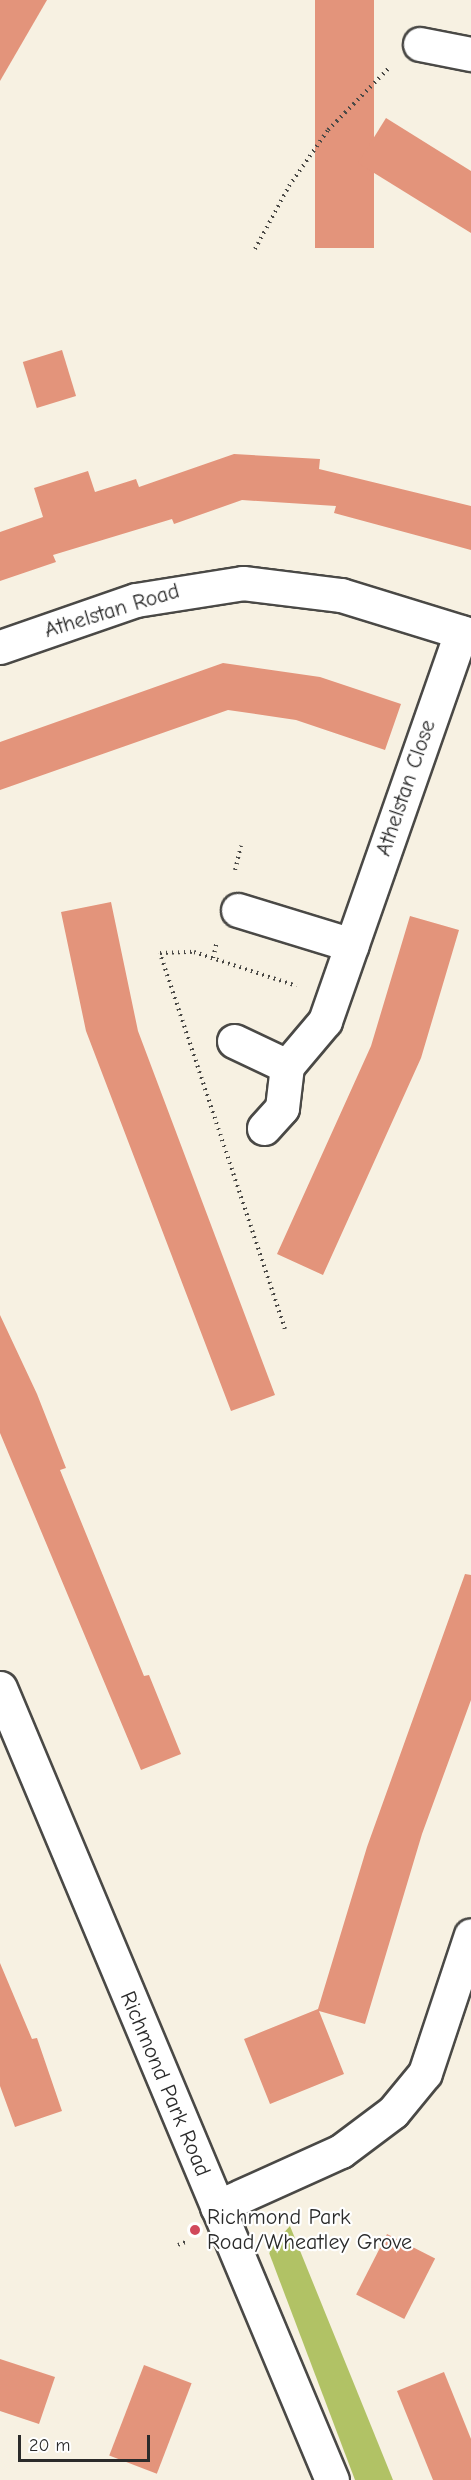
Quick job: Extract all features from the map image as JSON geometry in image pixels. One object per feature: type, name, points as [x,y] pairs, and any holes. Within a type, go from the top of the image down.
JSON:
[{"type":"street","points":[[420,44],[450,45],[471,54]]},
{"type":"street","name":"Athelstan Road","points":[[0,647],[136,600],[243,583],[340,595],[466,633]]},
{"type":"street","name":"Athelstan Close","points":[[286,1066],[325,1021],[466,633]]},
{"type":"street","points":[[238,910],[351,945]]},
{"type":"street","points":[[234,1041],[286,1066],[282,1108],[264,1128]]},
{"type":"street","name":"Richmond Park Road","points":[[0,1688],[332,2480]]},
{"type":"street","points":[[217,2207],[341,2151],[393,2112],[425,2073],[471,1935]]},
{"type":"path","points":[[255,249],[289,186],[328,130],[375,80],[420,44]]},
{"type":"path","points":[[285,1329],[160,953],[194,952],[310,991]]},
{"type":"green space","points":[[290,2226],[393,2480],[355,2480],[268,2250]]},
{"type":"building","points":[[0,0],[47,0],[0,81]]},
{"type":"building","points":[[315,0],[374,0],[374,248],[315,248]]},
{"type":"building","points":[[386,118],[471,171],[471,233],[358,163]]},
{"type":"building","points":[[62,350],[76,396],[37,408],[23,362]]},
{"type":"building","points":[[234,454],[320,459],[319,469],[471,506],[471,550],[334,513],[336,506],[242,500],[174,524],[172,519],[53,555],[56,562],[0,581],[0,532],[43,517],[34,488],[88,471],[95,492],[136,479],[139,487]]},
{"type":"building","points":[[223,663],[320,677],[401,704],[385,750],[296,720],[228,710],[0,790],[0,742]]},
{"type":"building","points":[[111,902],[138,1031],[275,1395],[231,1411],[86,1031],[61,912]]},
{"type":"building","points":[[410,916],[459,930],[421,1058],[323,1275],[277,1254],[371,1046]]},
{"type":"building","points":[[0,1315],[37,1394],[66,1468],[60,1470],[144,1676],[149,1675],[181,1754],[141,1770],[0,1433]]},
{"type":"building","points":[[465,1574],[471,1575],[471,1700],[422,1834],[365,2024],[319,2011],[344,2074],[270,2104],[244,2039],[318,2009],[367,1847]]},
{"type":"building","points":[[0,1963],[32,2039],[37,2038],[62,2111],[15,2127],[0,2086]]},
{"type":"building","points":[[387,2234],[435,2259],[404,2319],[356,2295]]},
{"type":"building","points":[[0,2359],[55,2377],[39,2424],[0,2411]]},
{"type":"building","points":[[144,2365],[192,2383],[157,2474],[109,2456]]},
{"type":"building","points":[[444,2372],[471,2439],[471,2480],[433,2480],[397,2391]]},
{"type":"place","name":"Richmond Park Road/Wheatley Grove","points":[[195,2230]]}]
